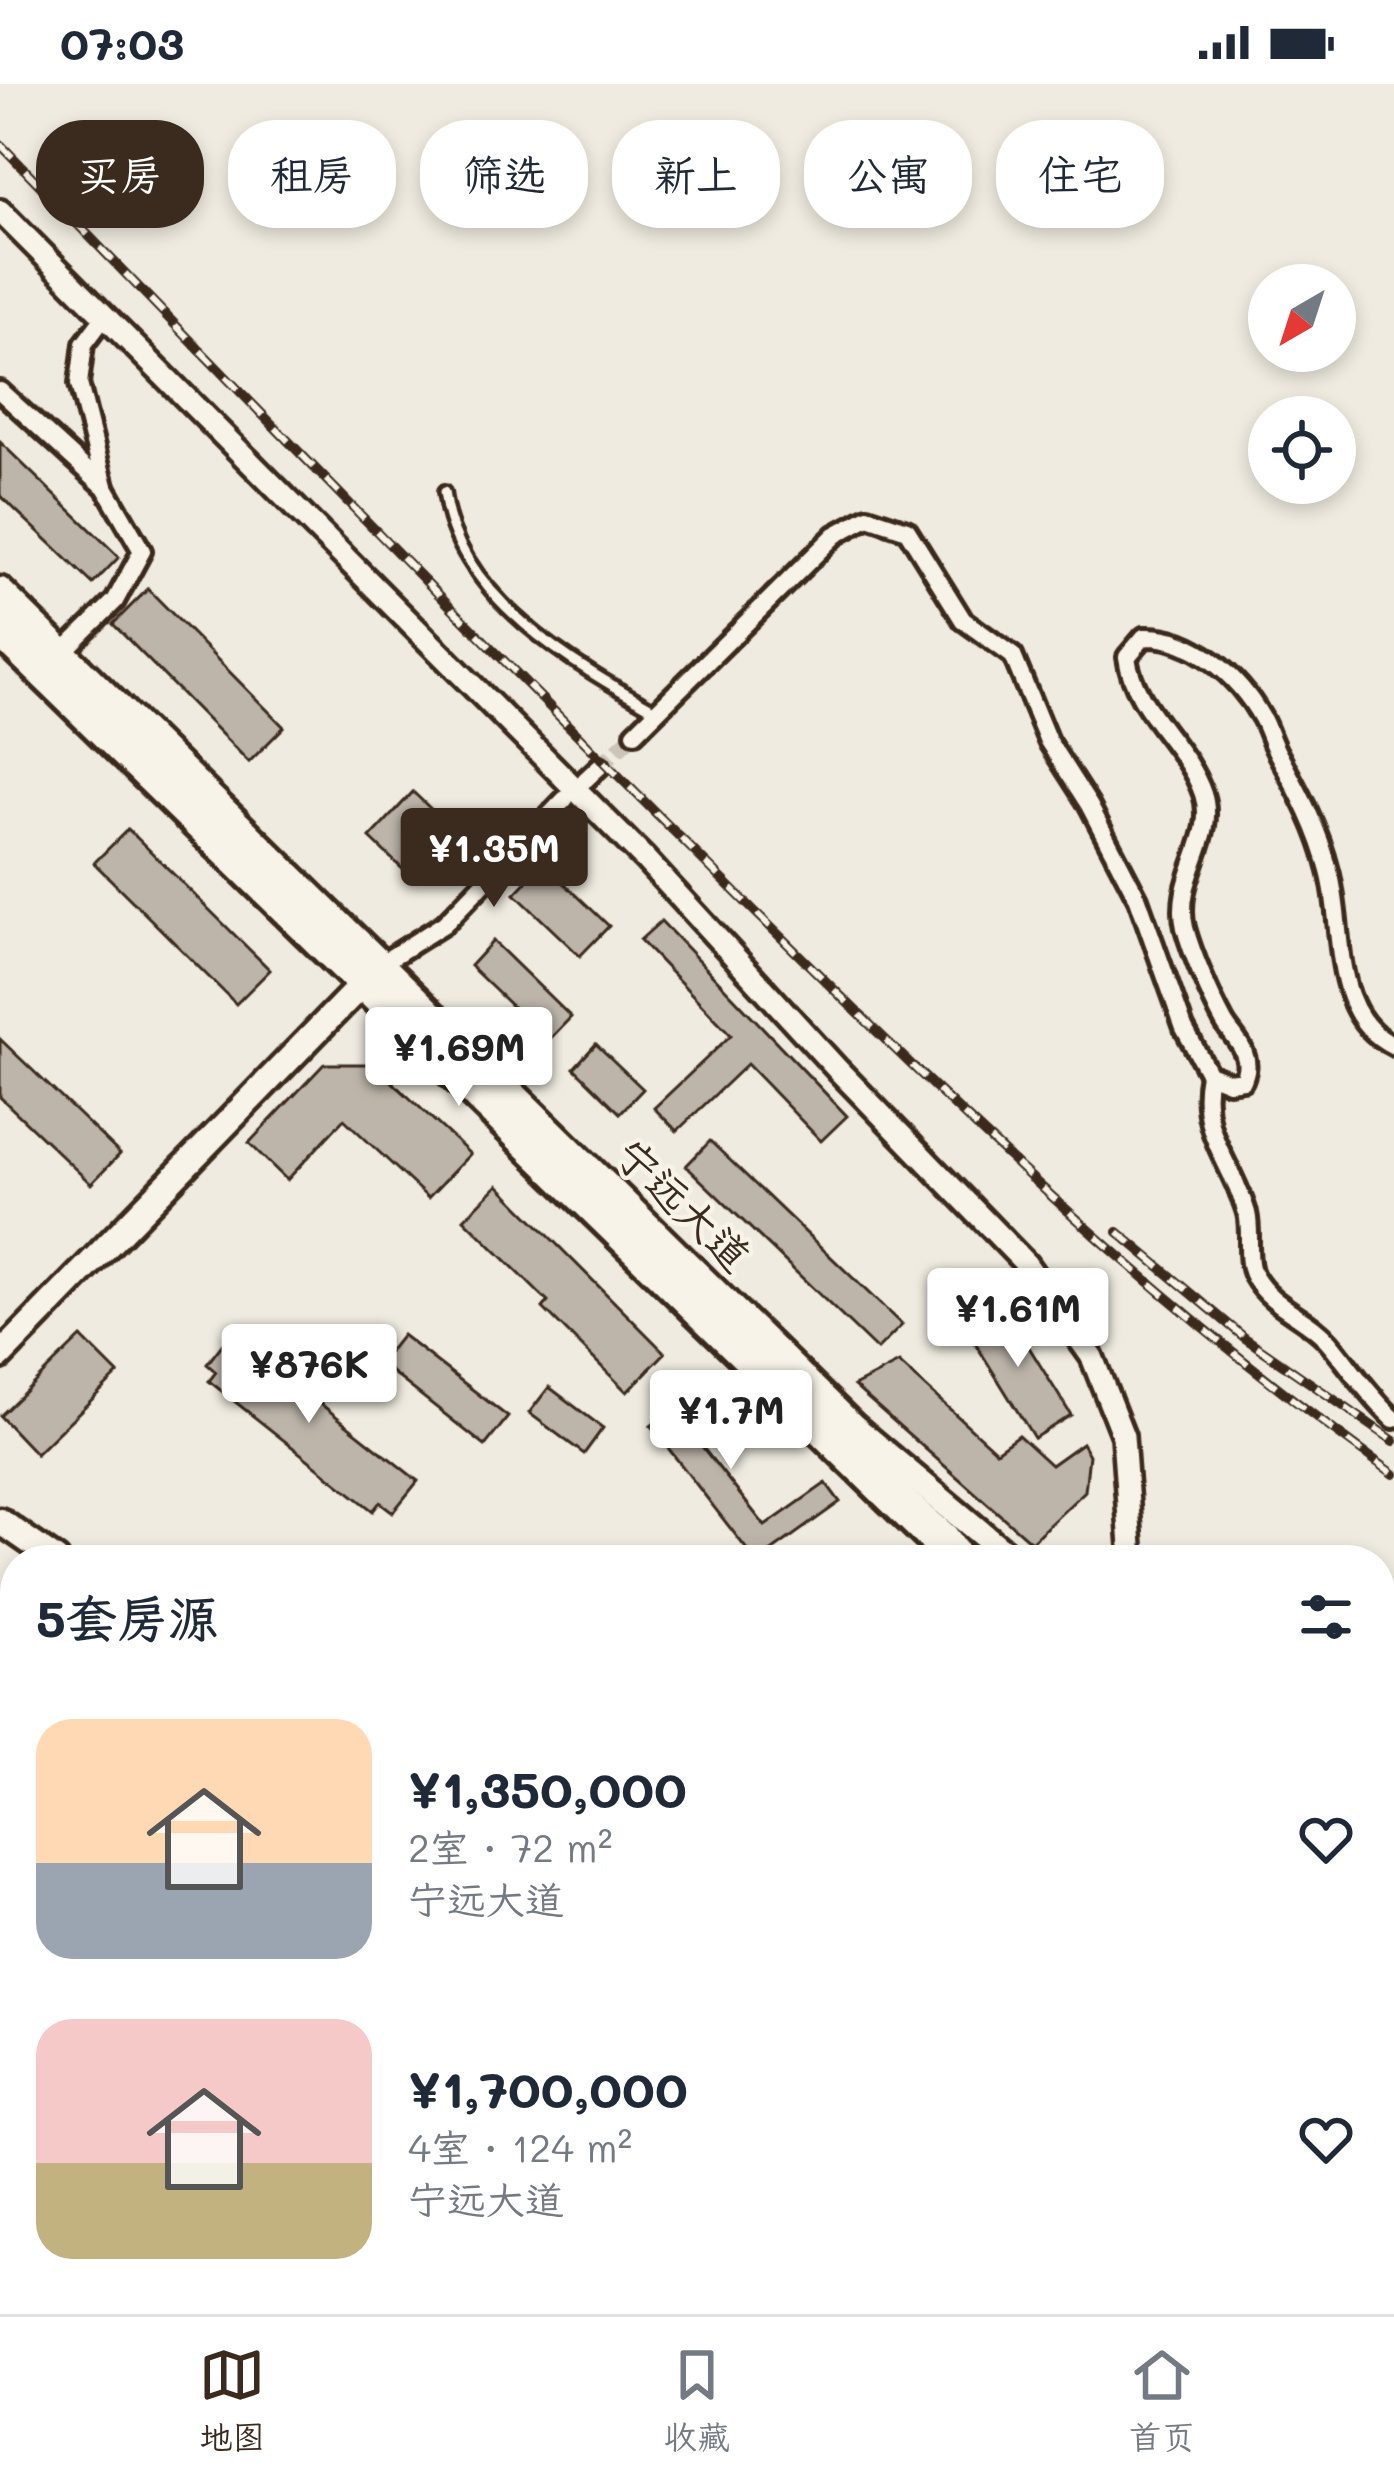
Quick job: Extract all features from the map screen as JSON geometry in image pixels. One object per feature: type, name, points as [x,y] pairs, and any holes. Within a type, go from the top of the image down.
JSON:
[{"type":"main road","name":"宁远大道","points":[[0,590],[369,978],[854,1427],[995,1545]]},
{"type":"main road","name":"宁远大道","points":[[0,620],[838,1441],[952,1545]]},
{"type":"main road","points":[[0,1356],[369,978]]},
{"type":"main road","points":[[0,1521],[34,1545]]},
{"type":"street","points":[[0,211],[645,860],[838,1070],[1026,1264],[1092,1357],[1123,1436],[1131,1545]]},
{"type":"street","points":[[63,652],[115,602],[142,551],[105,487],[79,384],[84,344],[105,316]]},
{"type":"street","points":[[0,392],[105,487]]},
{"type":"street","points":[[635,733],[835,535],[868,518],[907,530],[963,620],[1013,656],[1048,741],[1089,805],[1138,898],[1184,1028],[1209,1074],[1229,1082],[1243,1080],[1245,1053],[1208,992],[1185,930],[1183,888],[1204,831],[1205,802],[1186,760],[1157,723],[1129,671],[1127,657],[1144,638],[1159,637],[1200,653],[1244,692],[1262,718],[1313,820],[1330,874],[1342,964],[1356,1009],[1362,1021],[1394,1046]]},
{"type":"street","name":"宁远大道","points":[[0,641],[369,978],[930,1545]]},
{"type":"street","points":[[585,780],[600,766]]},
{"type":"street","points":[[369,978],[444,924],[565,799]]},
{"type":"street","points":[[1209,1074],[1204,1099],[1215,1146],[1245,1207],[1251,1233],[1250,1271],[1275,1304],[1327,1338],[1364,1391],[1394,1419]]},
{"type":"lane","points":[[444,492],[446,511],[462,547],[492,592],[553,649],[657,711]]},
{"type":"building","points":[[0,442],[119,557],[93,584],[0,495]]},
{"type":"building","points":[[148,589],[284,727],[249,762],[113,624]]},
{"type":"building","points":[[413,792],[455,832],[412,878],[370,838]]},
{"type":"building","points":[[128,829],[270,970],[236,1004],[94,863]]},
{"type":"building","points":[[544,864],[609,926],[580,956],[515,894]]},
{"type":"building","points":[[661,921],[847,1116],[821,1141],[747,1064],[677,1131],[654,1108],[731,1035],[640,940]]},
{"type":"building","points":[[493,941],[571,1017],[548,1041],[470,966]]},
{"type":"building","points":[[0,1039],[120,1154],[91,1184],[0,1097]]},
{"type":"building","points":[[596,1044],[643,1089],[620,1113],[574,1068]]},
{"type":"building","points":[[324,1064],[373,1064],[470,1154],[428,1198],[344,1119],[287,1180],[249,1143]]},
{"type":"building","points":[[710,1141],[902,1325],[877,1350],[686,1166]]},
{"type":"building","points":[[498,1185],[665,1353],[627,1392],[543,1308],[548,1302],[464,1219]]},
{"type":"building","points":[[1001,1302],[1071,1415],[1034,1438],[964,1325]]},
{"type":"building","points":[[231,1333],[418,1481],[393,1512],[380,1502],[373,1511],[209,1381],[216,1372],[207,1364]]},
{"type":"building","points":[[402,1335],[508,1417],[485,1446],[380,1363]]},
{"type":"building","points":[[81,1337],[118,1374],[36,1454],[0,1416]]},
{"type":"building","points":[[899,1363],[996,1451],[1018,1435],[1051,1465],[1082,1443],[1089,1455],[1085,1491],[1031,1542],[854,1386]]},
{"type":"building","points":[[721,1370],[742,1395],[692,1434],[765,1526],[826,1483],[840,1502],[780,1545],[743,1545],[651,1426]]},
{"type":"building","points":[[549,1387],[603,1428],[584,1454],[529,1413]]},
{"type":"tunnel","points":[[600,766],[635,733]]},
{"type":"railway","points":[[0,144],[533,690],[958,1109],[1212,1335],[1394,1474]]},
{"type":"railway","points":[[1118,1232],[1245,1338],[1394,1441]]}]
